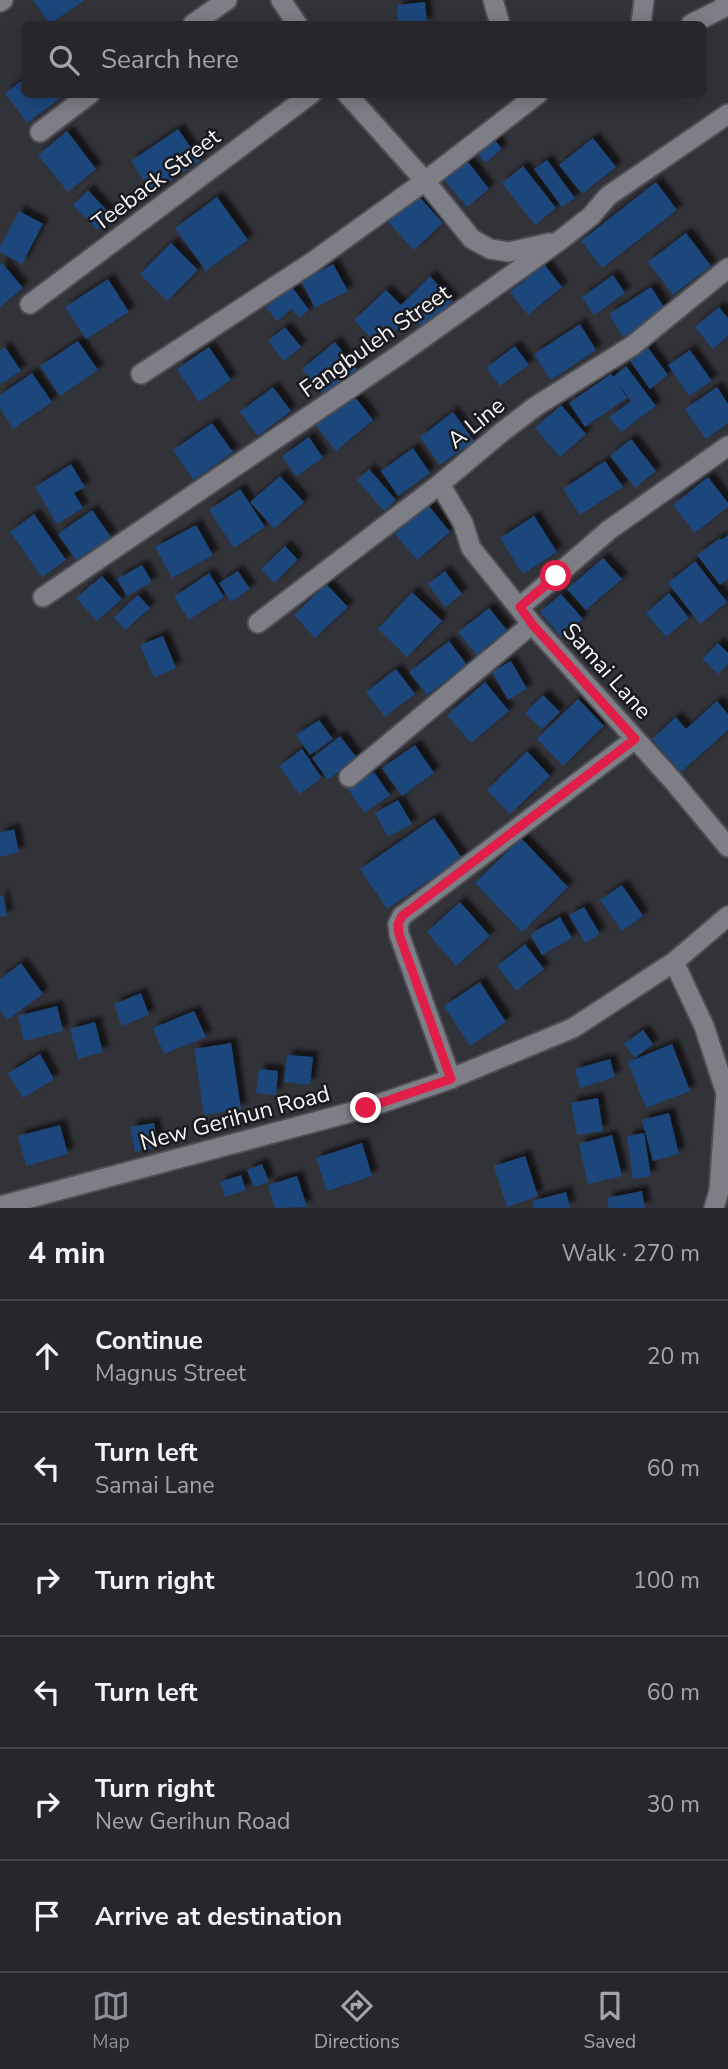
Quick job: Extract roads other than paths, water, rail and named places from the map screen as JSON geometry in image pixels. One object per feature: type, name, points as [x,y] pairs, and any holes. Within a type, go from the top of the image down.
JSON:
[{"type":"street","points":[[197,21],[226,0]]},
{"type":"street","points":[[281,0],[295,21]]},
{"type":"street","points":[[493,0],[499,21]]},
{"type":"street","points":[[641,21],[644,0]]},
{"type":"street","points":[[697,21],[721,9],[727,0]]},
{"type":"street","points":[[40,132],[85,98]]},
{"type":"street","name":"Teeback Street","points":[[30,304],[306,98]]},
{"type":"street","points":[[351,98],[425,181],[472,239],[490,249],[509,252],[559,241]]},
{"type":"street","points":[[141,374],[311,263],[425,181],[527,99]]},
{"type":"street","name":"Fangbuleh Street","points":[[43,597],[388,363],[559,241],[591,216],[608,196],[728,114]]},
{"type":"street","name":"A Line","points":[[258,623],[440,484],[510,425],[632,346],[728,268]]},
{"type":"street","points":[[520,607],[609,530],[728,446]]},
{"type":"street","name":"Samai Lane","points":[[440,484],[463,523],[471,548],[532,624],[728,846]]},
{"type":"street","points":[[349,777],[532,624]]},
{"type":"street","points":[[451,1079],[399,934],[398,924],[402,916],[635,739]]},
{"type":"street","name":"New Gerihun Road","points":[[0,1206],[366,1108],[451,1079],[573,1028],[674,962],[728,916]]},
{"type":"street","points":[[674,962],[705,1026],[726,1093],[719,1191],[714,1208]]}]
